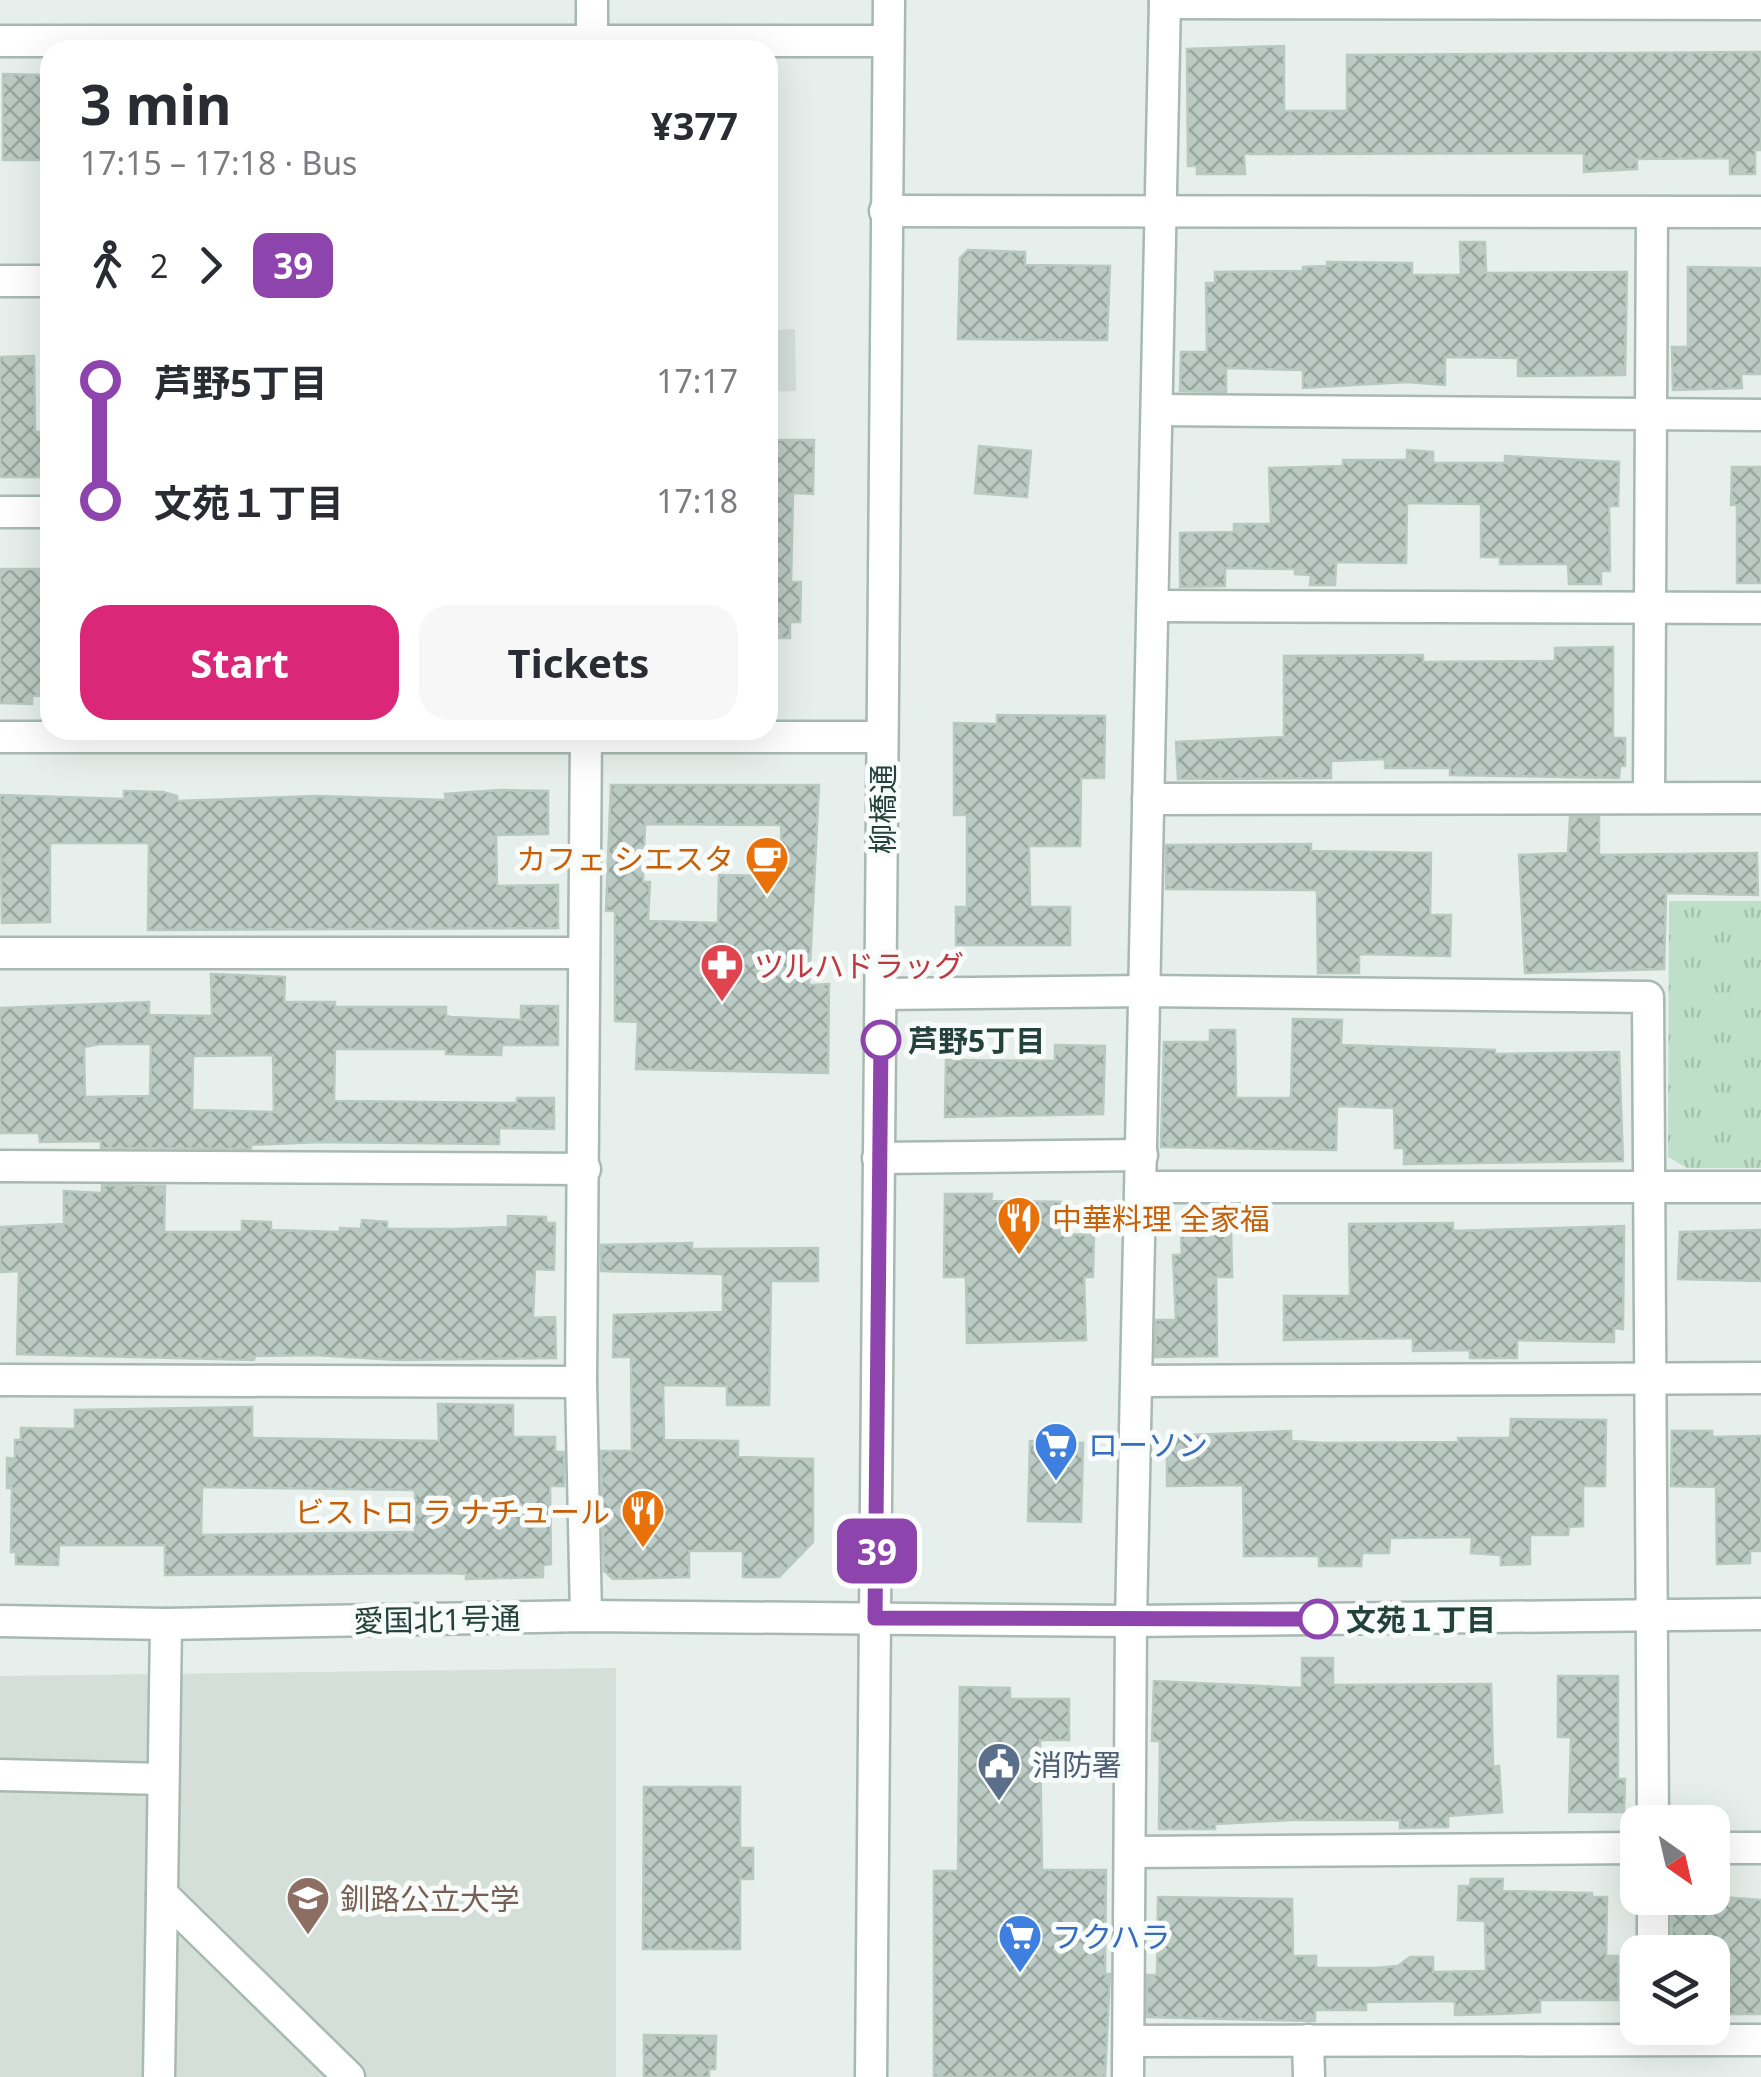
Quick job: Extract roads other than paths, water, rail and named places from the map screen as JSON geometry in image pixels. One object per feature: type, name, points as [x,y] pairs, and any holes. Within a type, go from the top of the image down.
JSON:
[{"type":"street","points":[[592,0],[592,40]]},
{"type":"street","name":"柳橋通","points":[[871,2077],[889,0]]},
{"type":"street","points":[[1128,2077],[1131,1621],[1165,2],[1761,4]]},
{"type":"street","points":[[0,41],[40,41]]},
{"type":"street","points":[[778,42],[888,41]]},
{"type":"street","points":[[886,211],[1761,212]]},
{"type":"street","points":[[1649,798],[1652,213]]},
{"type":"street","points":[[0,281],[40,281]]},
{"type":"street","points":[[1159,410],[1761,415]]},
{"type":"street","points":[[0,512],[40,512]]},
{"type":"street","points":[[1154,606],[1761,608]]},
{"type":"street","points":[[778,735],[882,737]]},
{"type":"street","points":[[0,737],[40,737]]},
{"type":"street","points":[[586,740],[581,1382],[586,1616]]},
{"type":"street","points":[[1148,799],[1761,798]]},
{"type":"street","points":[[0,954],[584,953]]},
{"type":"street","points":[[882,994],[1146,991],[1648,997],[1653,1805]]},
{"type":"street","points":[[878,1158],[1142,1155]]},
{"type":"street","points":[[0,1166],[585,1169]]},
{"type":"street","points":[[1142,1187],[1761,1188]]},
{"type":"street","points":[[1139,1381],[1761,1378]]},
{"type":"street","points":[[0,1380],[581,1382]]},
{"type":"street","name":"愛国北1号通","points":[[0,1621],[166,1624],[586,1616],[1131,1621],[1761,1614]]},
{"type":"street","points":[[159,2077],[166,1624]]},
{"type":"street","points":[[0,1775],[164,1779]]},
{"type":"street","points":[[1130,1852],[1620,1848]]},
{"type":"street","points":[[1730,1848],[1761,1848]]},
{"type":"street","points":[[162,1894],[349,2077]]},
{"type":"street","points":[[1129,2041],[1620,2035]]},
{"type":"street","points":[[1730,2038],[1761,2040]]},
{"type":"street","points":[[1308,2040],[1308,2077]]},
{"type":"place","name":"カフェ シエスタ","points":[[767,896]]},
{"type":"place","name":"ツルハドラッグ","points":[[722,1003]]},
{"type":"place","name":"芦野5丁目","points":[[881,1040]]},
{"type":"place","name":"中華料理 全家福","points":[[1019,1256]]},
{"type":"place","name":"ローソン","points":[[1056,1482]]},
{"type":"place","name":"ビストロ ラ ナチュール","points":[[643,1549]]},
{"type":"place","name":"文苑１丁目","points":[[1318,1619]]},
{"type":"place","name":"消防署","points":[[999,1802]]},
{"type":"place","name":"釧路公立大学","points":[[308,1936]]},
{"type":"place","name":"フクハラ","points":[[1020,1974]]}]
